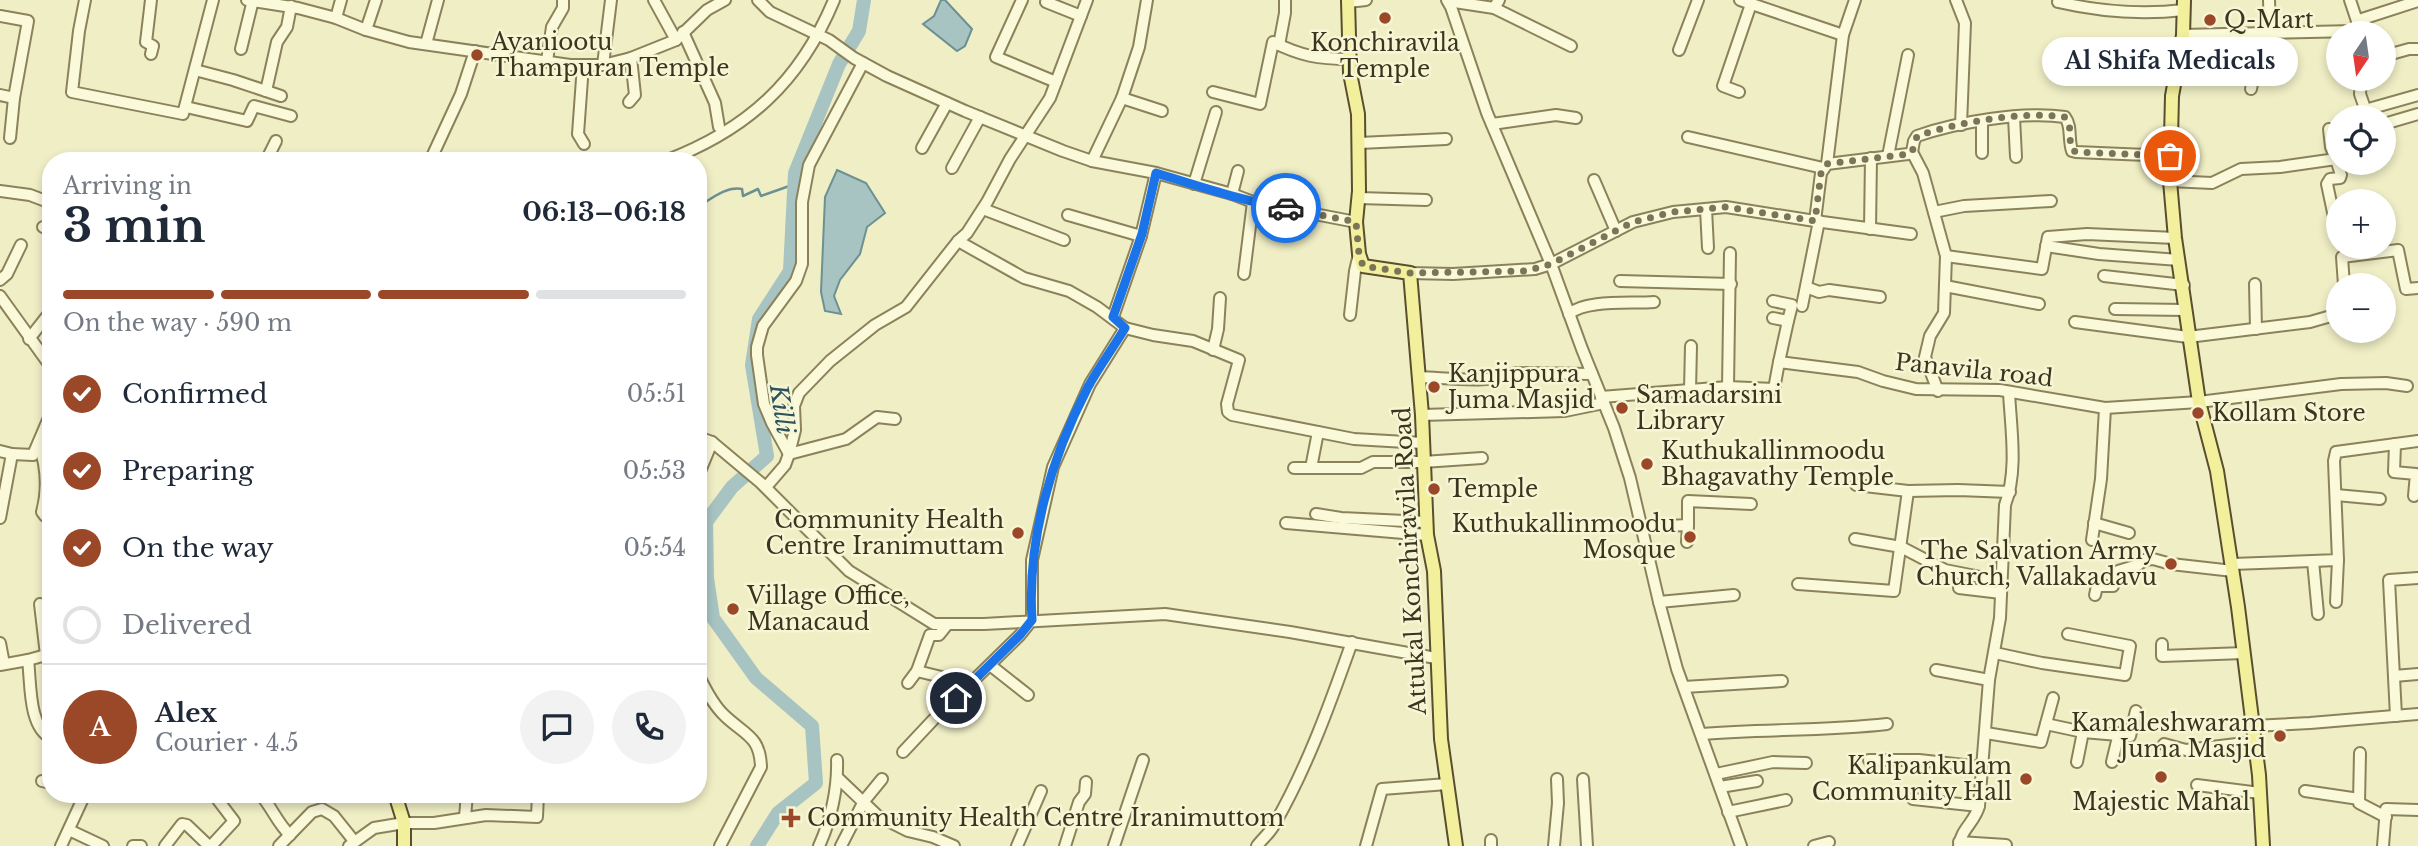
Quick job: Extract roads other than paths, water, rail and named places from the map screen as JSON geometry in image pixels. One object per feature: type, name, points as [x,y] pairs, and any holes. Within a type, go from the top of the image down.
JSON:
[{"type":"main road","points":[[1349,1],[1350,72],[1358,114],[1359,198],[1356,222],[1359,254],[1363,266],[1410,273]]},
{"type":"main road","points":[[2184,5],[2183,35],[2172,96],[2170,181],[2175,238],[2199,402],[2217,471],[2232,567],[2255,742],[2263,846]]},
{"type":"main road","name":"Attukal Konchiravila Road","points":[[1410,273],[1420,377],[1426,529],[1434,571],[1436,658],[1447,783],[1456,846]]},
{"type":"main road","points":[[398,803],[404,823],[404,846]]},
{"type":"street","points":[[85,0],[72,92],[183,114],[213,0]]},
{"type":"street","points":[[151,0],[146,43],[153,46],[152,54]]},
{"type":"street","points":[[247,0],[291,6],[309,5],[366,30],[426,44],[583,65],[603,65],[631,58],[679,36],[705,5],[725,0]]},
{"type":"street","points":[[336,18],[341,0]]},
{"type":"street","points":[[366,30],[376,0]]},
{"type":"street","points":[[426,44],[438,0]]},
{"type":"street","points":[[547,61],[552,27],[563,8],[563,0]]},
{"type":"street","points":[[603,65],[611,0]]},
{"type":"street","points":[[654,0],[679,36],[715,103],[719,127]]},
{"type":"street","points":[[758,0],[770,12],[824,38],[858,61],[947,103],[1091,161],[1156,173],[1253,202],[1356,222]]},
{"type":"street","points":[[686,152],[708,143],[743,122],[797,69],[824,38],[834,0]]},
{"type":"street","points":[[1022,0],[996,57],[1056,82]]},
{"type":"street","points":[[763,485],[785,465],[795,430],[794,406],[799,393],[830,361],[875,325],[906,307],[967,233],[1050,97],[1087,0]]},
{"type":"street","points":[[1091,161],[1122,97],[1139,47],[1147,0]]},
{"type":"street","points":[[1279,45],[1285,13],[1284,0]]},
{"type":"street","points":[[1349,1],[1366,0]]},
{"type":"street","points":[[1679,50],[1698,0]]},
{"type":"street","points":[[1802,306],[1817,221],[1843,35],[1855,0]]},
{"type":"street","points":[[1956,0],[1965,23],[1961,125]]},
{"type":"street","points":[[2059,0],[2058,2],[2087,9],[2122,13],[2157,13],[2184,5]]},
{"type":"street","points":[[2251,89],[2266,34],[2269,0]]},
{"type":"street","points":[[2350,0],[2356,21]]},
{"type":"street","points":[[241,50],[253,1]]},
{"type":"street","points":[[1571,46],[1496,4],[1447,1],[1492,124],[1551,264],[1630,478],[1658,602],[1684,687],[1741,846]]},
{"type":"street","points":[[2374,21],[2418,1]]},
{"type":"street","points":[[1046,2],[1081,16]]},
{"type":"street","points":[[1739,92],[1723,86],[1746,2],[1843,35]]},
{"type":"street","points":[[266,91],[277,42],[287,27],[291,6]]},
{"type":"street","points":[[0,16],[28,21],[14,98],[10,138]]},
{"type":"street","points":[[2183,35],[2326,32]]},
{"type":"street","points":[[1213,92],[1260,104],[1273,42],[1298,54],[1319,59],[1350,59]]},
{"type":"street","points":[[2396,52],[2418,49]]},
{"type":"street","points":[[434,152],[461,94],[475,51]]},
{"type":"street","points":[[1888,156],[1908,55]]},
{"type":"street","points":[[629,102],[635,95],[631,58]]},
{"type":"street","points":[[789,454],[764,404],[757,347],[763,326],[796,281],[802,264],[802,202],[809,165],[858,61]]},
{"type":"street","points":[[583,65],[578,134],[584,144]]},
{"type":"street","points":[[195,70],[281,96]]},
{"type":"street","points":[[0,95],[14,98]]},
{"type":"street","points":[[2390,105],[2415,95],[2418,114],[2396,120]]},
{"type":"street","points":[[1122,97],[1162,111]]},
{"type":"street","points":[[922,148],[947,103]]},
{"type":"street","points":[[186,107],[247,121],[254,106],[291,116]]},
{"type":"street","points":[[1194,184],[1216,112]]},
{"type":"street","points":[[1492,124],[1556,115],[1576,118]]},
{"type":"street","points":[[952,168],[980,117]]},
{"type":"street","points":[[1938,391],[1925,357],[1930,336],[1944,313],[1946,256],[1923,173],[1912,152],[1917,136],[1982,121],[2014,117],[2065,117],[2069,122],[2070,144],[2076,152],[2170,156]]},
{"type":"street","points":[[2014,117],[2016,157]]},
{"type":"street","points":[[1982,121],[1982,153]]},
{"type":"street","points":[[1688,137],[1825,166],[1912,152]]},
{"type":"street","points":[[1359,143],[1446,139]]},
{"type":"street","points":[[270,152],[276,141]]},
{"type":"street","points":[[1870,229],[1871,158]]},
{"type":"street","points":[[2170,181],[2212,183],[2241,169],[2326,161]]},
{"type":"street","points":[[1232,194],[1238,171]]},
{"type":"street","points":[[1113,317],[1141,236],[1156,173]]},
{"type":"street","points":[[2328,189],[2330,179],[2340,178],[2341,175]]},
{"type":"street","points":[[1594,180],[1616,231]]},
{"type":"street","points":[[0,191],[42,200]]},
{"type":"street","points":[[1359,198],[1426,200]]},
{"type":"street","points":[[1934,212],[1964,206],[2051,201]]},
{"type":"street","points":[[1244,274],[1253,202]]},
{"type":"street","points":[[1410,273],[1526,271],[1551,264],[1633,222],[1673,212],[1726,207],[1911,234]]},
{"type":"street","points":[[983,209],[1064,240]]},
{"type":"street","points":[[1706,209],[1708,248]]},
{"type":"street","points":[[1068,215],[1141,236]]},
{"type":"street","points":[[1946,256],[2042,269],[2048,237],[2087,234],[2175,238]]},
{"type":"street","points":[[958,241],[1024,278],[1069,291],[1113,317],[1125,328],[1193,341],[1239,360],[1227,404],[1228,412],[1232,415],[1354,439],[1423,443]]},
{"type":"street","points":[[0,280],[7,274],[20,245]]},
{"type":"street","points":[[2046,246],[2099,254],[2179,260]]},
{"type":"street","points":[[2396,250],[2406,289],[2418,288]]},
{"type":"street","points":[[1728,387],[1730,253]]},
{"type":"street","points":[[1350,315],[1354,271],[1359,254]]},
{"type":"street","points":[[2104,276],[2184,285]]},
{"type":"street","points":[[1620,281],[1731,284]]},
{"type":"street","points":[[2255,284],[2256,329]]},
{"type":"street","points":[[1945,286],[2039,303]]},
{"type":"street","points":[[1806,287],[1819,292],[1829,290],[1880,297]]},
{"type":"street","points":[[0,296],[42,356]]},
{"type":"street","points":[[1213,350],[1220,299]]},
{"type":"street","points":[[1422,415],[1565,411],[1602,400],[1690,390],[1728,387],[1774,389],[1792,305],[1773,301]]},
{"type":"street","points":[[1569,314],[1575,309],[1597,304],[1654,302]]},
{"type":"street","points":[[2115,309],[2185,310]]},
{"type":"street","points":[[2075,322],[2188,337],[2310,322],[2326,317]]},
{"type":"street","points":[[1773,318],[1788,321]]},
{"type":"street","points":[[29,339],[42,322]]},
{"type":"street","points":[[904,752],[1032,620],[1032,560],[1053,467],[1090,384],[1125,328]]},
{"type":"street","points":[[1690,390],[1691,346]]},
{"type":"street","name":"Panavila road","points":[[1779,362],[1858,372],[1916,389],[1992,390],[2105,408],[2199,402],[2316,387],[2386,383],[2407,386]]},
{"type":"street","points":[[1420,377],[1464,379],[1506,377],[1516,373],[1592,374]]},
{"type":"street","points":[[2006,845],[1959,844],[1965,828],[1977,815],[1979,806],[1989,680],[1995,653],[2001,593],[2005,505],[2010,492],[2012,471],[2010,393]]},
{"type":"street","points":[[2092,540],[2101,479],[2105,408]]},
{"type":"street","points":[[789,454],[846,439],[877,417],[894,419]]},
{"type":"street","points":[[1311,468],[1318,432]]},
{"type":"street","points":[[0,451],[33,454],[42,434]]},
{"type":"street","points":[[707,440],[739,463],[763,485],[849,571],[934,624],[1165,614],[1352,642],[1436,658]]},
{"type":"street","points":[[2336,601],[2336,452],[2418,441]]},
{"type":"street","points":[[707,454],[712,442]]},
{"type":"street","points":[[38,444],[42,454]]},
{"type":"street","points":[[2395,444],[2394,472],[2416,474],[2414,496]]},
{"type":"street","points":[[0,518],[12,454]]},
{"type":"street","points":[[1294,468],[1361,468],[1373,462],[1482,458]]},
{"type":"street","points":[[1856,485],[1908,491],[2010,492]]},
{"type":"street","points":[[1798,584],[1894,591],[1908,491]]},
{"type":"street","points":[[2336,495],[2380,499]]},
{"type":"street","points":[[1687,542],[1688,501],[1751,505]]},
{"type":"street","points":[[1316,514],[1426,529]]},
{"type":"street","points":[[1286,523],[1426,529]]},
{"type":"street","points":[[2094,523],[2129,533]]},
{"type":"street","points":[[1642,527],[1688,525]]},
{"type":"street","points":[[1855,539],[1901,547],[1945,570],[2001,581]]},
{"type":"street","points":[[2095,595],[2096,586],[2113,586],[2118,571],[2138,565],[2144,560],[2232,567],[2338,560]]},
{"type":"street","points":[[2313,561],[2318,614]]},
{"type":"street","points":[[2396,716],[2389,580],[2418,578]]},
{"type":"street","points":[[1959,588],[2001,593]]},
{"type":"street","points":[[1658,602],[1734,595]]},
{"type":"street","points":[[40,604],[42,621]]},
{"type":"street","points":[[908,683],[917,670],[930,635],[939,635],[947,625]]},
{"type":"street","points":[[1995,653],[2125,675],[2130,646],[2068,634]]},
{"type":"street","points":[[1257,846],[1273,828],[1298,777],[1334,695],[1352,642]]},
{"type":"street","points":[[0,643],[2,665],[42,656]]},
{"type":"street","points":[[2162,644],[2162,656],[2244,653]]},
{"type":"street","points":[[28,660],[35,717],[42,730]]},
{"type":"street","points":[[990,665],[1028,695]]},
{"type":"street","points":[[917,670],[970,684]]},
{"type":"street","points":[[1936,670],[1989,680]]},
{"type":"street","points":[[2394,676],[2418,674]]},
{"type":"street","points":[[1684,687],[1782,681]]},
{"type":"street","points":[[707,693],[723,715],[754,740],[761,752],[761,767],[720,846]]},
{"type":"street","points":[[1986,733],[2041,742],[2053,698]]},
{"type":"street","points":[[2046,724],[2083,732],[2130,736],[2136,711]]},
{"type":"street","points":[[2253,726],[2418,714]]},
{"type":"street","points":[[1702,734],[1838,730],[1887,724]]},
{"type":"street","points":[[2077,762],[2083,732]]},
{"type":"street","points":[[2112,762],[2119,733]]},
{"type":"street","points":[[2164,744],[2186,750],[2255,742]]},
{"type":"street","points":[[2360,753],[2359,803],[2386,813],[2418,810]]},
{"type":"street","points":[[819,846],[825,833],[838,778],[837,760]]},
{"type":"street","points":[[1114,846],[1143,760]]},
{"type":"street","points":[[1869,760],[1919,760],[1982,767]]},
{"type":"street","points":[[1716,774],[1773,762],[1806,763]]},
{"type":"street","points":[[838,778],[864,801],[869,809],[892,823],[954,846]]},
{"type":"street","points":[[841,846],[864,801],[882,779]]},
{"type":"street","points":[[1554,846],[1559,803],[1557,779]]},
{"type":"street","points":[[1583,779],[1587,846]]},
{"type":"street","points":[[1720,787],[1757,781]]},
{"type":"street","points":[[1065,846],[1079,802],[1085,794],[1086,782]]},
{"type":"street","points":[[1366,846],[1382,789],[1447,783]]},
{"type":"street","points":[[2197,785],[2260,793]]},
{"type":"street","points":[[1017,846],[1041,791]]},
{"type":"street","points":[[2305,791],[2359,799]]},
{"type":"street","points":[[1913,799],[1979,806]]},
{"type":"street","points":[[1728,812],[1787,800]]},
{"type":"street","points":[[61,846],[81,803]]},
{"type":"street","points":[[165,846],[182,824],[187,825],[210,846],[234,821],[220,803]]},
{"type":"street","points":[[268,803],[278,824],[290,835]]},
{"type":"street","points":[[465,817],[466,803]]},
{"type":"street","points":[[279,846],[312,812],[322,808],[334,816],[351,843],[374,828],[404,823],[434,823],[486,815],[537,817],[538,803]]},
{"type":"street","points":[[2383,846],[2386,813]]},
{"type":"street","points":[[69,830],[103,846]]},
{"type":"street","points":[[1814,846],[1829,842]]},
{"type":"street","points":[[133,846],[141,846]]},
{"type":"water","points":[[941,0],[945,0],[972,29],[965,46],[957,51],[923,24],[934,16]]},
{"type":"water","points":[[837,170],[866,183],[885,213],[867,227],[860,254],[840,280],[834,296],[841,314],[825,311],[821,292],[825,197]]},
{"type":"waterway","name":"Killi","points":[[707,521],[732,487],[767,456],[752,365],[759,319],[790,271],[795,173],[839,64],[859,31],[864,0]]},
{"type":"waterway","points":[[707,201],[730,189],[742,189],[743,196],[758,189],[761,196],[795,184]]},
{"type":"waterway","name":"Killi","points":[[707,578],[713,618],[756,678],[812,726],[816,783],[778,813],[757,846]]},
{"type":"place","name":"Konchiravila Temple","points":[[1385,18]]},
{"type":"place","name":"Q-Mart","points":[[2210,20]]},
{"type":"place","name":"Ayaniootu Thampuran Temple","points":[[477,55]]},
{"type":"place","name":"Al Shifa Medicals","points":[[2170,156]]},
{"type":"place","name":"Kanjippura Juma Masjid","points":[[1434,387]]},
{"type":"place","name":"Samadarsini Library","points":[[1622,408]]},
{"type":"place","name":"Kollam Store","points":[[2198,413]]},
{"type":"place","name":"Kuthukallinmoodu Bhagavathy Temple","points":[[1647,464]]},
{"type":"place","name":"Temple","points":[[1434,489]]},
{"type":"place","name":"Community Health Centre Iranimuttam","points":[[1018,533]]},
{"type":"place","name":"Kuthukallinmoodu Mosque","points":[[1690,537]]},
{"type":"place","name":"The Salvation Army Church, Vallakadavu","points":[[2171,564]]},
{"type":"place","name":"Village Office, Manacaud","points":[[733,609]]},
{"type":"place","name":"Kamaleshwaram Juma Masjid","points":[[2280,736]]},
{"type":"place","name":"Majestic Mahal","points":[[2161,777]]},
{"type":"place","name":"Kalipankulam Community Hall","points":[[2026,779]]},
{"type":"place","name":"Community Health Centre Iranimuttom","points":[[791,818]]}]
